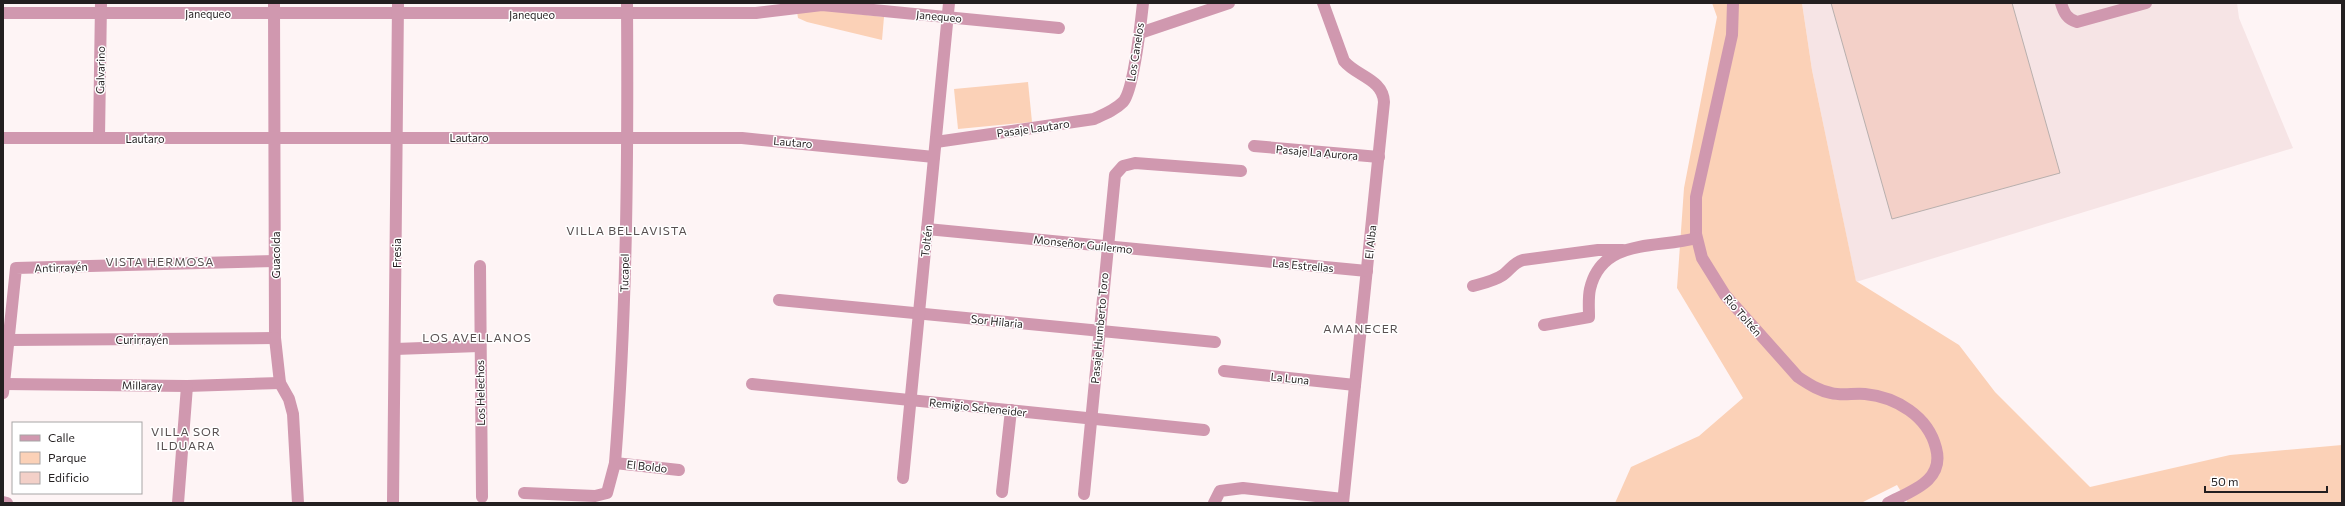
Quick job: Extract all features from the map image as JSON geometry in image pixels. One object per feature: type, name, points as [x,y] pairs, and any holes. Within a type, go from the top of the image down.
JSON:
[{"type":"street","name":"Toltén","points":[[903,478],[949,3]]},
{"type":"street","name":"Los Canelos","points":[[1125,101],[1130,87],[1140,33],[1143,3]]},
{"type":"street","points":[[1140,33],[1229,3]]},
{"type":"street","name":"El Alba","points":[[1323,3],[1344,61],[1350,68],[1374,82],[1382,91],[1384,102],[1343,501]]},
{"type":"street","name":"Río Toltén","points":[[1733,3],[1732,35],[1696,197],[1694,221],[1696,238],[1702,258],[1725,295],[1798,377],[1809,385],[1830,393],[1864,394],[1886,399],[1907,409],[1924,424],[1937,450],[1938,460],[1936,470],[1925,483],[1888,503]]},
{"type":"street","points":[[2061,3],[2064,13],[2070,20],[2077,22],[2146,3]]},
{"type":"street","name":"Janequeo","points":[[3,13],[101,8],[627,8],[756,13],[822,5],[1059,28]]},
{"type":"street","name":"Galvarino","points":[[99,138],[101,8]]},
{"type":"street","name":"Guacolda","points":[[274,8],[276,138],[275,338],[280,383],[293,414],[298,503]]},
{"type":"street","name":"Fresia","points":[[393,503],[398,8]]},
{"type":"street","name":"Tucapel","points":[[524,493],[595,496],[607,493],[615,463],[622,368],[627,138],[627,8]]},
{"type":"street","name":"Pasaje Lautaro","points":[[936,142],[1094,119],[1113,111],[1125,101]]},
{"type":"street","name":"Lautaro","points":[[3,138],[742,138],[934,157]]},
{"type":"street","name":"Pasaje La Aurora","points":[[1254,146],[1379,157]]},
{"type":"street","name":"Pasaje Humberto Toro","points":[[1084,494],[1115,175],[1123,166],[1135,163],[1241,171]]},
{"type":"street","name":"Monseñor Guilermo","points":[[927,228],[1107,247],[1239,258]]},
{"type":"street","points":[[1544,325],[1589,317],[1588,299],[1593,276],[1607,259],[1637,246],[1696,238]]},
{"type":"street","points":[[1473,286],[1497,278],[1504,274],[1514,263],[1523,260],[1598,250],[1628,250]]},
{"type":"street","name":"Las Estrellas","points":[[1239,258],[1367,271]]},
{"type":"street","name":"Antirrayén","points":[[9,340],[16,268],[275,261]]},
{"type":"street","name":"Los Helechos","points":[[480,266],[482,497]]},
{"type":"street","name":"Sor Hilaria","points":[[779,300],[1215,342]]},
{"type":"street","name":"Curirrayén","points":[[9,340],[275,338]]},
{"type":"street","points":[[4,389],[9,340]]},
{"type":"street","points":[[395,349],[480,346]]},
{"type":"street","name":"La Luna","points":[[1224,371],[1355,385]]},
{"type":"street","name":"Millaray","points":[[4,389],[280,383]]},
{"type":"street","name":"Remigio Scheneider","points":[[752,384],[1204,430]]},
{"type":"street","points":[[178,503],[187,386]]},
{"type":"street","points":[[1002,492],[1011,410]]},
{"type":"street","name":"El Boldo","points":[[615,463],[679,470]]},
{"type":"street","points":[[1214,503],[1220,491],[1243,488],[1343,501]]},
{"type":"street","points":[[3,502],[7,503]]},
{"type":"shaded area","points":[[1802,3],[2237,3],[2239,18],[2293,148],[1856,282],[1812,70]]},
{"type":"green space","points":[[1712,3],[1802,3],[1812,70],[1856,281],[1959,345],[1995,392],[2090,487],[2230,455],[2342,445],[2342,503],[1908,503],[1897,485],[1861,503],[1615,503],[1631,467],[1699,436],[1743,398],[1677,288],[1684,188],[1717,17]]},
{"type":"green space","points":[[813,9],[884,17],[882,40],[807,22],[798,18],[797,12]]},
{"type":"green space","points":[[1028,82],[1032,122],[958,129],[954,89]]},
{"type":"building","points":[[1831,3],[2012,3],[2060,173],[1892,219]]},
{"type":"district","name":"VILLA BELLAVISTA","points":[[627,230]]},
{"type":"district","name":"VISTA HERMOSA","points":[[160,261]]},
{"type":"district","name":"AMANECER","points":[[1361,328]]},
{"type":"district","name":"LOS AVELLANOS","points":[[477,337]]},
{"type":"district","name":"VILLA SOR ILDUARA","points":[[186,438]]}]
